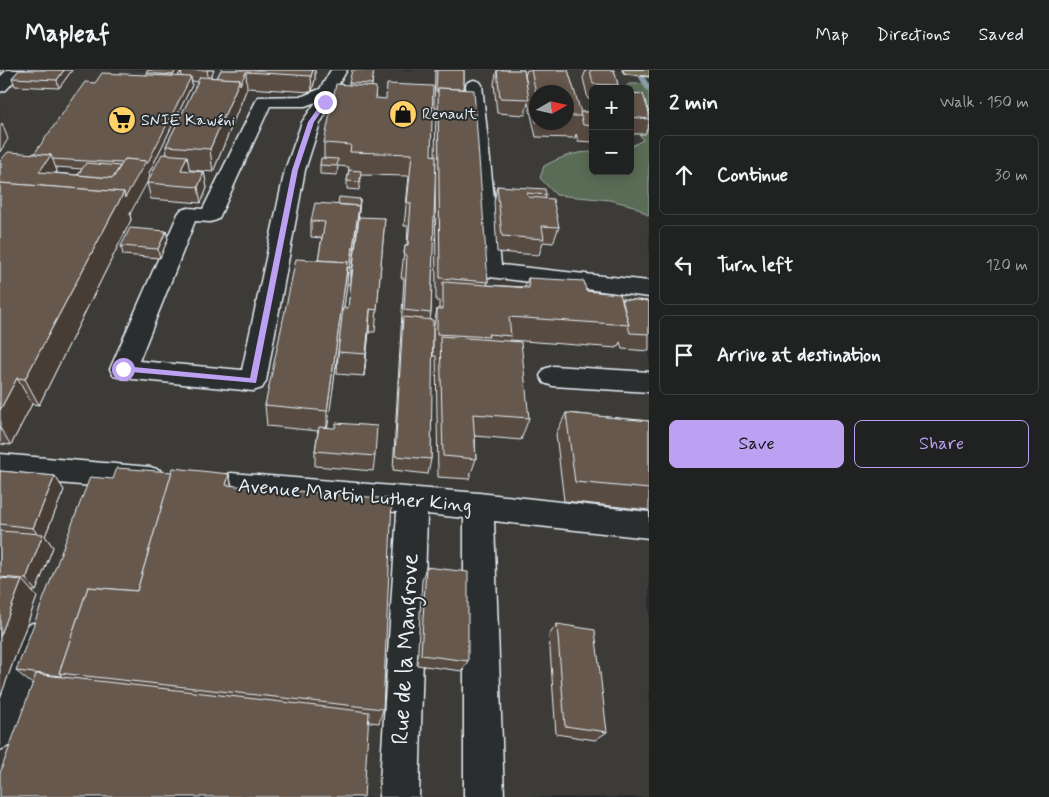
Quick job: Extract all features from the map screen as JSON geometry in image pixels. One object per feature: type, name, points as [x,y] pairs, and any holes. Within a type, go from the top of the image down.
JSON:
[{"type":"main road","points":[[631,70],[649,71]]},
{"type":"street","points":[[0,87],[16,70]]},
{"type":"street","points":[[326,92],[305,101],[264,101],[210,216],[188,214],[123,369],[253,381],[295,170],[311,122],[325,102],[326,92],[339,70]]},
{"type":"street","points":[[474,85],[490,271],[649,289]]},
{"type":"street","points":[[553,376],[649,382]]},
{"type":"street","points":[[0,466],[89,488],[174,480]]},
{"type":"street","name":"Avenue Martin Luther King","points":[[204,483],[479,506],[649,525]]},
{"type":"street","name":"Rue de la Mangrove","points":[[400,797],[413,500]]},
{"type":"street","points":[[479,506],[484,797]]},
{"type":"street","points":[[0,731],[44,612]]},
{"type":"shaded area","points":[[0,70],[649,70],[649,797],[0,797]]},
{"type":"green space","points":[[649,84],[649,216],[634,206],[610,200],[556,195],[540,178],[544,166],[568,156],[586,152],[589,152],[589,175],[634,175],[634,145],[643,140],[634,125],[634,85],[628,85]]},
{"type":"building","points":[[19,70],[64,70],[57,80],[12,78]]},
{"type":"building","points":[[148,70],[176,70],[173,75],[146,73]]},
{"type":"building","points":[[221,70],[313,70],[311,76],[246,72],[240,85],[240,79],[217,78]]},
{"type":"building","points":[[352,70],[374,70],[372,84],[349,83]]},
{"type":"building","points":[[437,70],[464,70],[464,89],[438,88],[438,92],[436,91]]},
{"type":"building","points":[[497,70],[524,70],[529,99],[500,98]]},
{"type":"building","points":[[531,70],[568,70],[573,85],[534,85]]},
{"type":"building","points":[[590,70],[614,70],[618,85],[593,84]]},
{"type":"building","points":[[102,73],[191,77],[147,164],[146,161],[125,159],[122,163],[52,159],[51,155],[34,154],[85,82],[95,83]]},
{"type":"building","points":[[200,77],[240,79],[210,149],[166,146]]},
{"type":"building","points":[[336,84],[376,87],[375,98],[386,99],[387,84],[433,86],[431,155],[436,156],[431,313],[404,310],[407,255],[404,255],[405,245],[408,245],[411,203],[407,203],[412,154],[350,152],[351,145],[324,143]]},
{"type":"building","points":[[438,88],[474,90],[488,282],[440,278]]},
{"type":"building","points":[[574,90],[582,116],[574,116]]},
{"type":"building","points":[[634,93],[643,94],[649,119],[634,117]]},
{"type":"building","points":[[580,112],[589,112],[589,126],[583,125]]},
{"type":"building","points":[[8,152],[51,155],[39,172],[113,178],[125,159],[146,161],[125,198],[124,192],[0,183],[0,168],[3,165],[0,164],[0,161]]},
{"type":"building","points":[[162,154],[187,156],[181,170],[204,172],[198,187],[147,183]]},
{"type":"building","points":[[321,158],[338,159],[337,166],[320,165]]},
{"type":"building","points":[[86,163],[120,166],[113,178],[78,175]]},
{"type":"building","points":[[349,170],[361,171],[360,182],[347,181]]},
{"type":"building","points":[[0,183],[124,192],[25,379],[17,378],[0,410]]},
{"type":"building","points":[[497,186],[545,189],[546,195],[527,193],[528,197],[553,199],[559,227],[542,226],[544,239],[502,236]]},
{"type":"building","points":[[339,197],[360,199],[359,206],[338,204]]},
{"type":"building","points":[[315,203],[359,206],[350,268],[347,267],[348,262],[318,260],[325,222],[311,221]]},
{"type":"building","points":[[359,217],[385,218],[377,310],[370,309],[366,354],[338,352],[343,308],[348,308]]},
{"type":"building","points":[[130,228],[166,231],[158,249],[121,246]]},
{"type":"building","points":[[296,259],[348,262],[327,411],[265,405]]},
{"type":"building","points":[[528,278],[584,281],[586,291],[620,294],[629,325],[509,317],[511,336],[488,334],[489,337],[437,334],[437,309],[443,309],[443,282],[529,288]]},
{"type":"building","points":[[622,299],[649,301],[649,334],[630,333]]},
{"type":"building","points":[[403,317],[433,320],[431,459],[395,456]]},
{"type":"building","points":[[440,336],[521,342],[529,418],[473,414],[476,459],[443,456]]},
{"type":"building","points":[[566,413],[649,421],[649,489],[575,482]]},
{"type":"building","points":[[336,423],[377,426],[375,456],[315,451],[319,427],[335,428]]},
{"type":"building","points":[[117,468],[172,472],[137,591],[88,587],[59,673],[62,676],[16,671],[90,477],[113,479]]},
{"type":"building","points":[[173,468],[229,474],[226,485],[392,499],[383,709],[59,673],[88,587],[137,591]]},
{"type":"building","points":[[0,471],[55,476],[33,528],[0,524]]},
{"type":"building","points":[[0,531],[43,534],[26,579],[0,577]]},
{"type":"building","points":[[426,567],[468,572],[468,661],[421,655]]},
{"type":"building","points":[[0,578],[22,580],[0,637]]},
{"type":"building","points":[[557,624],[595,630],[607,732],[565,726]]},
{"type":"building","points":[[36,674],[369,712],[364,797],[0,797],[0,773]]},
{"type":"waterway","points":[[638,70],[649,90]]},
{"type":"place","name":"Renault","points":[[403,114]]},
{"type":"place","name":"SNIE Kawéni","points":[[122,120]]},
{"type":"route","points":[[123,369],[253,381],[295,170],[311,122],[325,102]]}]
